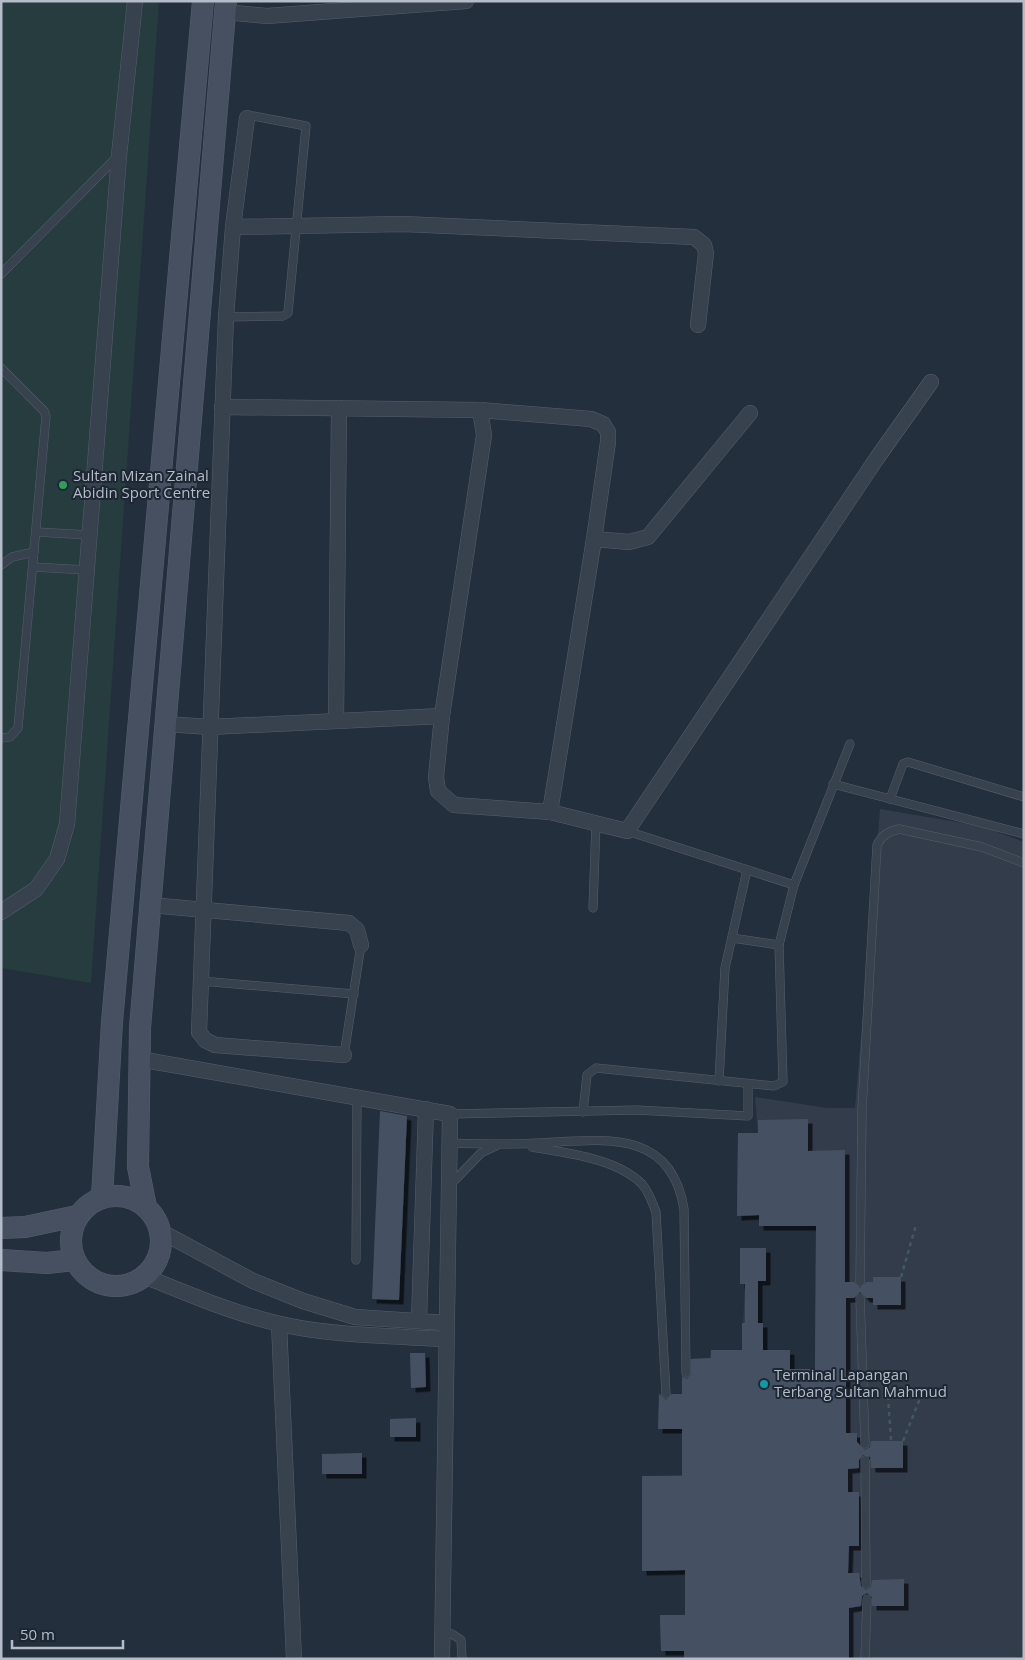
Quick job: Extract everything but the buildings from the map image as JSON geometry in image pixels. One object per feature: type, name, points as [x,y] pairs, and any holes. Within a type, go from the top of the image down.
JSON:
[{"type":"main road","points":[[102,1197],[112,1022],[203,1]]},
{"type":"main road","points":[[146,1207],[138,1167],[139,1059],[150,905],[225,7]]},
{"type":"main road","points":[[118,1195],[133,1198],[146,1207],[156,1219],[160,1231],[160,1249],[154,1264],[144,1276],[132,1283],[119,1286],[105,1285],[92,1280],[74,1260],[70,1246],[71,1231],[77,1216],[88,1204],[102,1197],[118,1195]]},
{"type":"main road","points":[[1,1228],[25,1227],[77,1216]]},
{"type":"main road","points":[[1,1260],[47,1263],[74,1260]]},
{"type":"street","points":[[1,912],[36,889],[57,859],[68,824],[119,156],[135,1]]},
{"type":"street","points":[[225,7],[267,16],[375,4],[466,1]]},
{"type":"street","points":[[247,118],[233,227],[226,317],[199,1032],[205,1040],[215,1045],[344,1056]]},
{"type":"street","points":[[233,227],[404,224],[694,237],[704,246],[706,253],[698,325]]},
{"type":"street","points":[[480,410],[484,434],[442,716],[436,776],[438,791],[446,800],[454,804],[550,812],[627,831],[877,458],[931,382]]},
{"type":"street","points":[[222,407],[480,410],[591,419],[604,424],[608,432],[608,442],[550,812]]},
{"type":"street","points":[[336,721],[339,408]]},
{"type":"street","points":[[594,539],[629,542],[648,537],[750,413]]},
{"type":"street","points":[[166,724],[210,728],[442,716]]},
{"type":"street","points":[[150,905],[350,923],[357,930],[361,945]]},
{"type":"street","points":[[214,1072],[215,1045]]},
{"type":"street","points":[[139,1059],[450,1114],[442,1659]]},
{"type":"street","points":[[419,1320],[426,1109]]},
{"type":"street","points":[[160,1231],[253,1281],[303,1301],[355,1316],[447,1323]]},
{"type":"street","points":[[144,1276],[219,1308],[278,1324],[356,1334],[446,1339]]},
{"type":"street","points":[[278,1324],[294,1659]]},
{"type":"lane","points":[[226,317],[283,316],[288,313],[298,226],[306,126],[253,116],[247,118]]},
{"type":"lane","points":[[1,274],[119,156]]},
{"type":"lane","points":[[1,368],[44,410],[46,416],[18,728],[10,737],[1,738]]},
{"type":"lane","points":[[36,532],[90,535]]},
{"type":"lane","points":[[1,565],[12,557],[34,552]]},
{"type":"lane","points":[[33,567],[87,570]]},
{"type":"lane","points":[[582,1112],[587,1075],[596,1068],[774,1086],[784,1082],[779,945],[794,885],[850,744]]},
{"type":"lane","points":[[890,799],[903,764],[908,762],[1024,797]]},
{"type":"lane","points":[[833,784],[1024,834]]},
{"type":"lane","points":[[593,908],[596,823]]},
{"type":"lane","points":[[860,1282],[862,1110],[877,845],[880,839],[892,830],[899,829],[982,847],[1024,863]]},
{"type":"lane","points":[[627,831],[794,885]]},
{"type":"lane","points":[[720,1081],[725,968],[747,870]]},
{"type":"lane","points":[[732,938],[779,945]]},
{"type":"lane","points":[[344,1056],[361,945]]},
{"type":"lane","points":[[201,980],[354,994]]},
{"type":"lane","points":[[450,1114],[637,1110],[748,1116],[748,1084]]},
{"type":"lane","points":[[356,1260],[357,1098]]},
{"type":"lane","points":[[636,1119],[637,1110]]},
{"type":"lane","points":[[450,1143],[498,1145],[600,1140],[624,1141],[647,1150],[666,1165],[678,1186],[684,1209],[686,1373]]},
{"type":"lane","points":[[518,1144],[586,1156],[621,1170],[643,1185],[650,1196],[656,1212],[666,1394]]},
{"type":"lane","points":[[449,1186],[481,1153],[498,1145]]},
{"type":"lane","points":[[860,1298],[865,1444]]},
{"type":"lane","points":[[865,1460],[866,1584]]},
{"type":"lane","points":[[865,1659],[867,1599]]},
{"type":"lane","points":[[442,1633],[452,1634],[461,1640],[462,1659]]},
{"type":"path","points":[[901,1277],[916,1224]]},
{"type":"path","points":[[903,1441],[923,1391]]},
{"type":"path","points":[[888,1396],[891,1440]]},
{"type":"shaded area","points":[[880,809],[981,826],[1024,842],[1024,1659],[684,1659],[684,1651],[661,1651],[660,1615],[685,1615],[685,1571],[642,1571],[642,1476],[682,1475],[682,1429],[659,1429],[659,1394],[682,1394],[682,1373],[690,1373],[690,1359],[710,1358],[711,1350],[742,1350],[745,1284],[740,1284],[740,1248],[766,1248],[766,1281],[758,1281],[758,1323],[763,1323],[763,1350],[790,1350],[790,1369],[815,1369],[816,1226],[759,1226],[759,1216],[737,1216],[738,1133],[758,1133],[755,1097],[827,1108],[855,1108]]},
{"type":"green space","name":"Sultan Mizan Zainal Abidin Sport Centre","points":[[1,1],[159,1],[91,983],[1,968]]},
{"type":"place","name":"Sultan Mizan Zainal Abidin Sport Centre","points":[[63,485]]},
{"type":"place","name":"Terminal Lapangan Terbang Sultan Mahmud","points":[[764,1384]]}]
